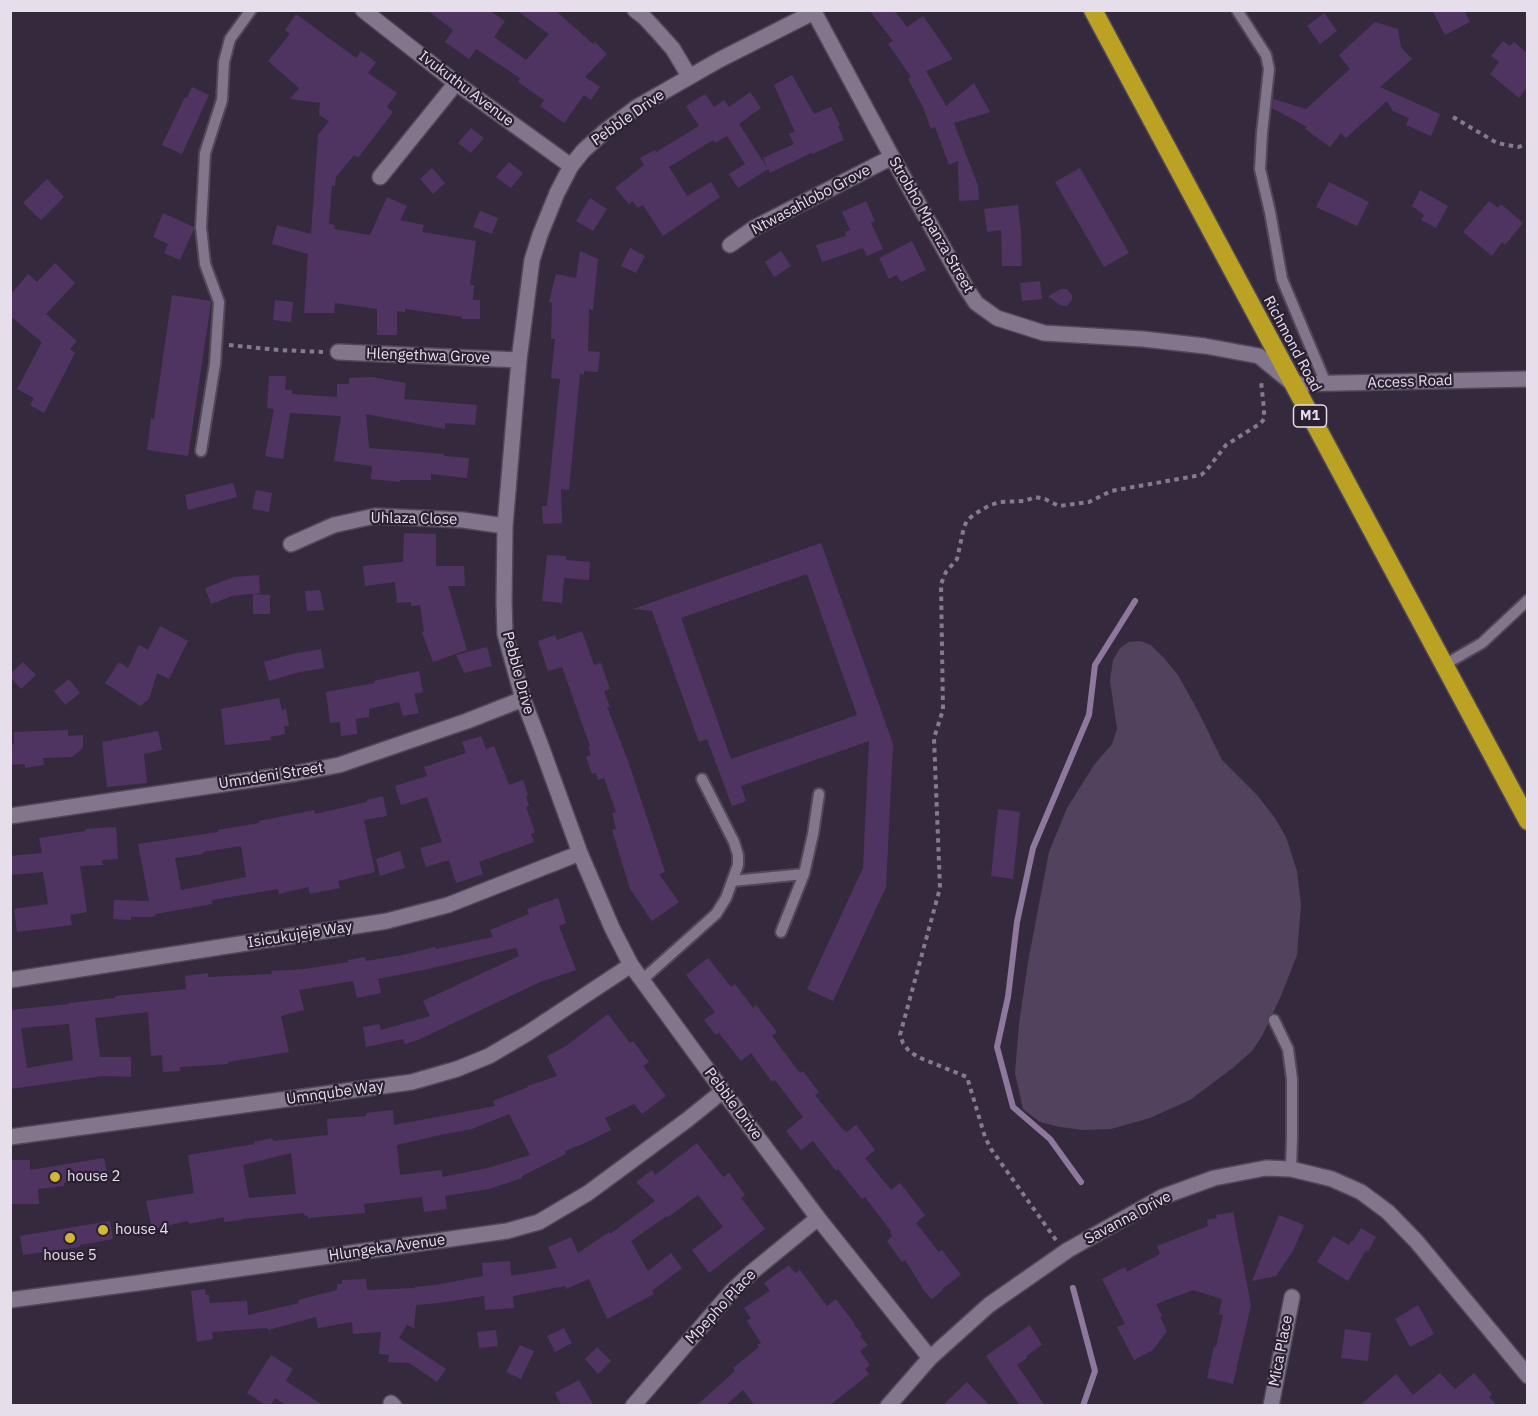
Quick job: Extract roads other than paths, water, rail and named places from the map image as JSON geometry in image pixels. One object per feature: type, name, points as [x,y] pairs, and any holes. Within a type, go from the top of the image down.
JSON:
[{"type":"highway","name":"Richmond Road","points":[[1093,10],[1527,820]]},
{"type":"street","name":"Ivukuthu Avenue","points":[[363,10],[456,83],[571,166]]},
{"type":"street","points":[[635,10],[665,40],[689,76]]},
{"type":"street","name":"Pebble Drive","points":[[813,11],[689,76],[604,132],[583,151],[571,166],[557,193],[532,260],[519,360],[505,526],[506,634],[523,699],[580,853],[612,928],[631,965],[818,1218],[930,1358]]},
{"type":"street","name":"Strobho Mpanza Street","points":[[813,11],[892,157],[976,303],[997,318],[1044,333],[1143,339],[1205,346],[1259,356],[1293,384]]},
{"type":"street","points":[[380,177],[456,83]]},
{"type":"street","name":"Ntwasahlobo Grove","points":[[730,245],[754,228],[892,157]]},
{"type":"street","name":"Hlengethwa Grove","points":[[338,352],[519,360]]},
{"type":"street","name":"Access Road","points":[[1293,384],[1527,379]]},
{"type":"street","name":"Uhlaza Close","points":[[291,544],[334,525],[375,516],[463,520],[505,526]]},
{"type":"street","name":"Umndeni Street","points":[[10,816],[339,765],[467,721],[523,699]]},
{"type":"street","name":"Isicukujeje Way","points":[[10,980],[387,921],[448,905],[580,853]]},
{"type":"street","name":"Umnqube Way","points":[[10,1137],[412,1082],[457,1069],[489,1056],[528,1034],[631,965]]},
{"type":"street","name":"Hlungeka Avenue","points":[[10,1300],[507,1231],[539,1222],[588,1193],[723,1091]]},
{"type":"street","name":"Savanna Drive","points":[[888,1406],[930,1358],[989,1305],[1065,1253],[1162,1197],[1214,1178],[1266,1168],[1291,1169],[1332,1179],[1361,1191],[1388,1212],[1418,1242],[1527,1376]]},
{"type":"street","name":"Mpepho Place","points":[[633,1406],[732,1290],[818,1218]]},
{"type":"street","name":"Mica Place","points":[[1271,1406],[1292,1297]]},
{"type":"lane","points":[[201,451],[215,364],[219,302],[205,264],[201,226],[205,153],[222,100],[224,62],[230,39],[251,10]]},
{"type":"lane","points":[[1237,10],[1266,55],[1269,69],[1260,169],[1282,279],[1326,384]]},
{"type":"lane","points":[[1444,665],[1482,643],[1527,600]]},
{"type":"lane","points":[[642,980],[716,914],[726,898],[738,865],[734,842],[702,778]]},
{"type":"lane","points":[[782,933],[804,874],[819,794]]},
{"type":"lane","points":[[732,881],[804,874]]},
{"type":"lane","points":[[1274,1020],[1288,1049],[1292,1079],[1291,1169]]},
{"type":"waterway","points":[[1081,1182],[1050,1139],[1013,1107],[997,1047],[1008,997],[1017,922],[1033,848],[1089,715],[1095,665],[1135,601]]},
{"type":"waterway","points":[[1073,1288],[1095,1371],[1083,1406]]},
{"type":"place","name":"house 2","points":[[55,1177]]},
{"type":"place","name":"house 4","points":[[103,1230]]},
{"type":"place","name":"house 5","points":[[70,1238]]}]
